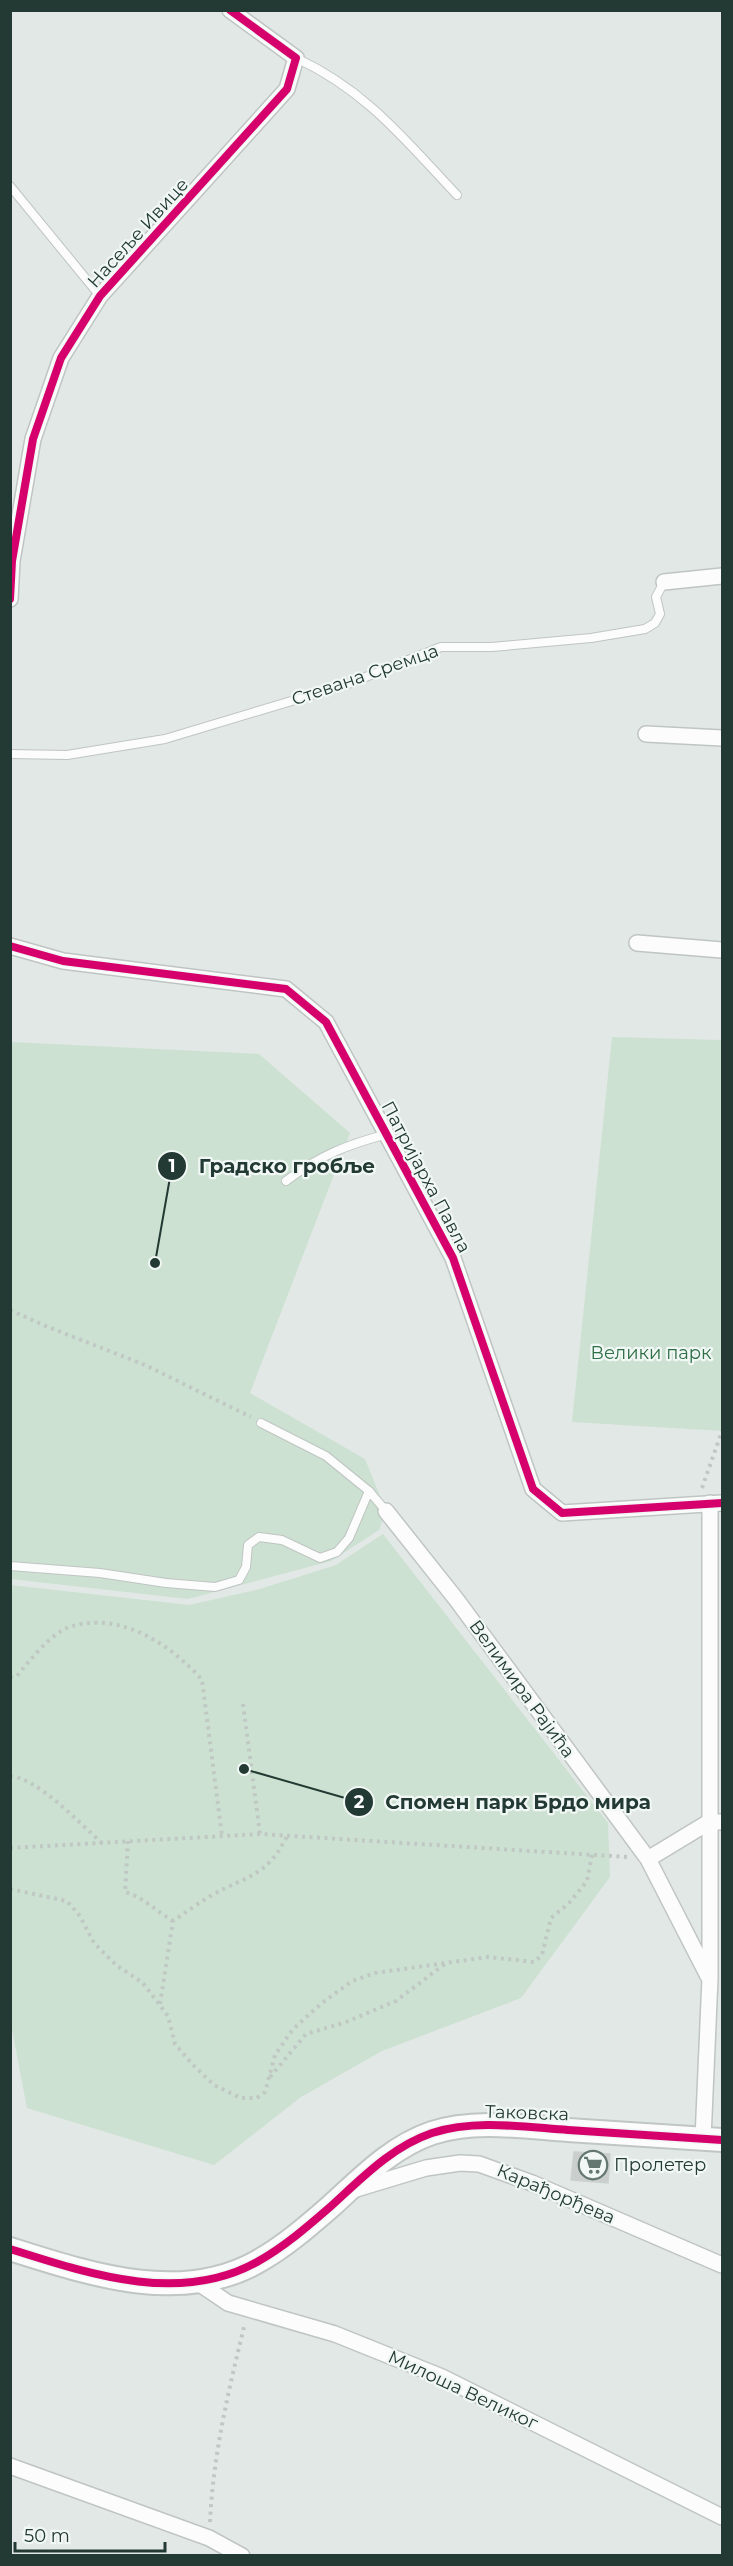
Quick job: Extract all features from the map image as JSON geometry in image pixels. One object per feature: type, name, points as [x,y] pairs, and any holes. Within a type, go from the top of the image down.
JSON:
[{"type":"street","points":[[230,10],[296,58]]},
{"type":"street","name":"Насеље Ивице","points":[[10,599],[12,561],[33,439],[61,358],[100,296],[287,88],[296,58]]},
{"type":"street","name":"Стевана Сремца","points":[[664,582],[723,576]]},
{"type":"street","points":[[646,734],[723,738]]},
{"type":"street","points":[[637,943],[723,950]]},
{"type":"street","name":"Патријарха Павла","points":[[10,946],[63,961],[286,989],[326,1022],[453,1258],[533,1489],[562,1513],[710,1503]]},
{"type":"street","points":[[710,1503],[716,1822],[710,1978],[713,2140]]},
{"type":"street","name":"Велимира Рајића","points":[[386,1511],[456,1599],[648,1859],[710,1978]]},
{"type":"street","points":[[648,1859],[716,1822]]},
{"type":"street","name":"Таковска","points":[[10,2249],[108,2277],[151,2283],[197,2282],[220,2278],[257,2262],[295,2237],[387,2157],[421,2137],[452,2128],[496,2126],[713,2140]]},
{"type":"street","name":"Карађорђева","points":[[348,2191],[426,2168],[460,2163],[479,2164],[532,2183],[723,2265]]},
{"type":"street","name":"Милоша Великог","points":[[197,2282],[228,2303],[335,2334],[420,2368],[723,2517]]},
{"type":"street","points":[[10,2466],[209,2538],[242,2556]]},
{"type":"lane","points":[[296,58],[348,87],[374,107],[457,195]]},
{"type":"lane","points":[[10,186],[100,296]]},
{"type":"lane","name":"Стевана Сремца","points":[[10,754],[67,755],[165,739],[348,684],[441,646],[492,647],[591,638],[645,629],[655,623],[660,614],[656,597],[664,582]]},
{"type":"lane","points":[[286,1180],[311,1162],[354,1143],[388,1134]]},
{"type":"lane","points":[[261,1423],[326,1456],[369,1491],[386,1511]]},
{"type":"lane","points":[[10,1566],[100,1573],[166,1583],[215,1587],[239,1580],[246,1567],[248,1545],[259,1537],[282,1540],[320,1558],[337,1552],[349,1538],[369,1491]]},
{"type":"path","points":[[10,1310],[145,1365],[261,1423]]},
{"type":"path","points":[[710,1503],[723,1431]]},
{"type":"path","points":[[10,1677],[17,1676],[34,1655],[65,1628],[85,1624],[123,1626],[153,1638],[189,1666],[202,1680],[222,1836]]},
{"type":"path","points":[[243,1704],[260,1834]]},
{"type":"path","points":[[10,1776],[21,1777],[44,1792],[102,1843]]},
{"type":"path","points":[[10,1848],[260,1834],[648,1859]]},
{"type":"path","points":[[160,2005],[173,1921],[214,1894],[254,1876],[277,1855],[286,1836]]},
{"type":"path","points":[[128,1841],[125,1892],[138,1896],[152,1909],[173,1921]]},
{"type":"path","points":[[10,1890],[67,1900],[80,1916],[94,1943],[116,1965],[143,1983],[168,2016],[175,2044],[214,2085],[241,2098],[257,2098],[265,2092],[275,2055],[293,2029],[322,2003],[352,1982],[375,1973],[488,1958],[534,1962],[542,1955],[551,1918],[569,1903],[587,1881],[592,1855]]},
{"type":"path","points":[[268,2080],[306,2034],[346,2022],[396,2001],[446,1963]]},
{"type":"path","points":[[209,2538],[211,2498],[218,2453],[230,2386],[248,2310]]},
{"type":"green space","name":"Велики парк","points":[[612,1037],[722,1040],[722,1431],[572,1422]]},
{"type":"green space","points":[[11,1042],[259,1054],[350,1133],[250,1393],[365,1459],[386,1511],[379,1530],[331,1561],[188,1599],[11,1579]]},
{"type":"green space","points":[[383,1534],[608,1823],[610,1877],[521,1998],[382,2051],[301,2097],[214,2165],[27,2108],[10,2019],[11,1585],[189,1605],[260,1589],[336,1565]]},
{"type":"building","points":[[574,2152],[610,2154],[608,2183],[571,2180]]},
{"type":"cycle path","points":[[10,599],[12,561],[33,439],[61,358],[100,296],[287,89],[296,58],[230,10]]},
{"type":"cycle path","points":[[10,946],[63,961],[286,989],[326,1022],[453,1258],[533,1489],[562,1513],[722,1503]]},
{"type":"cycle path","points":[[10,2249],[71,2268],[134,2281],[197,2282],[228,2275],[267,2256],[304,2229],[390,2155],[432,2133],[465,2126],[500,2125],[722,2140]]},
{"type":"place","name":"Градско гробље","points":[[155,1263]]},
{"type":"place","name":"Спомен парк Брдо мира","points":[[244,1769]]},
{"type":"place","name":"Пролетер","points":[[593,2165]]}]
